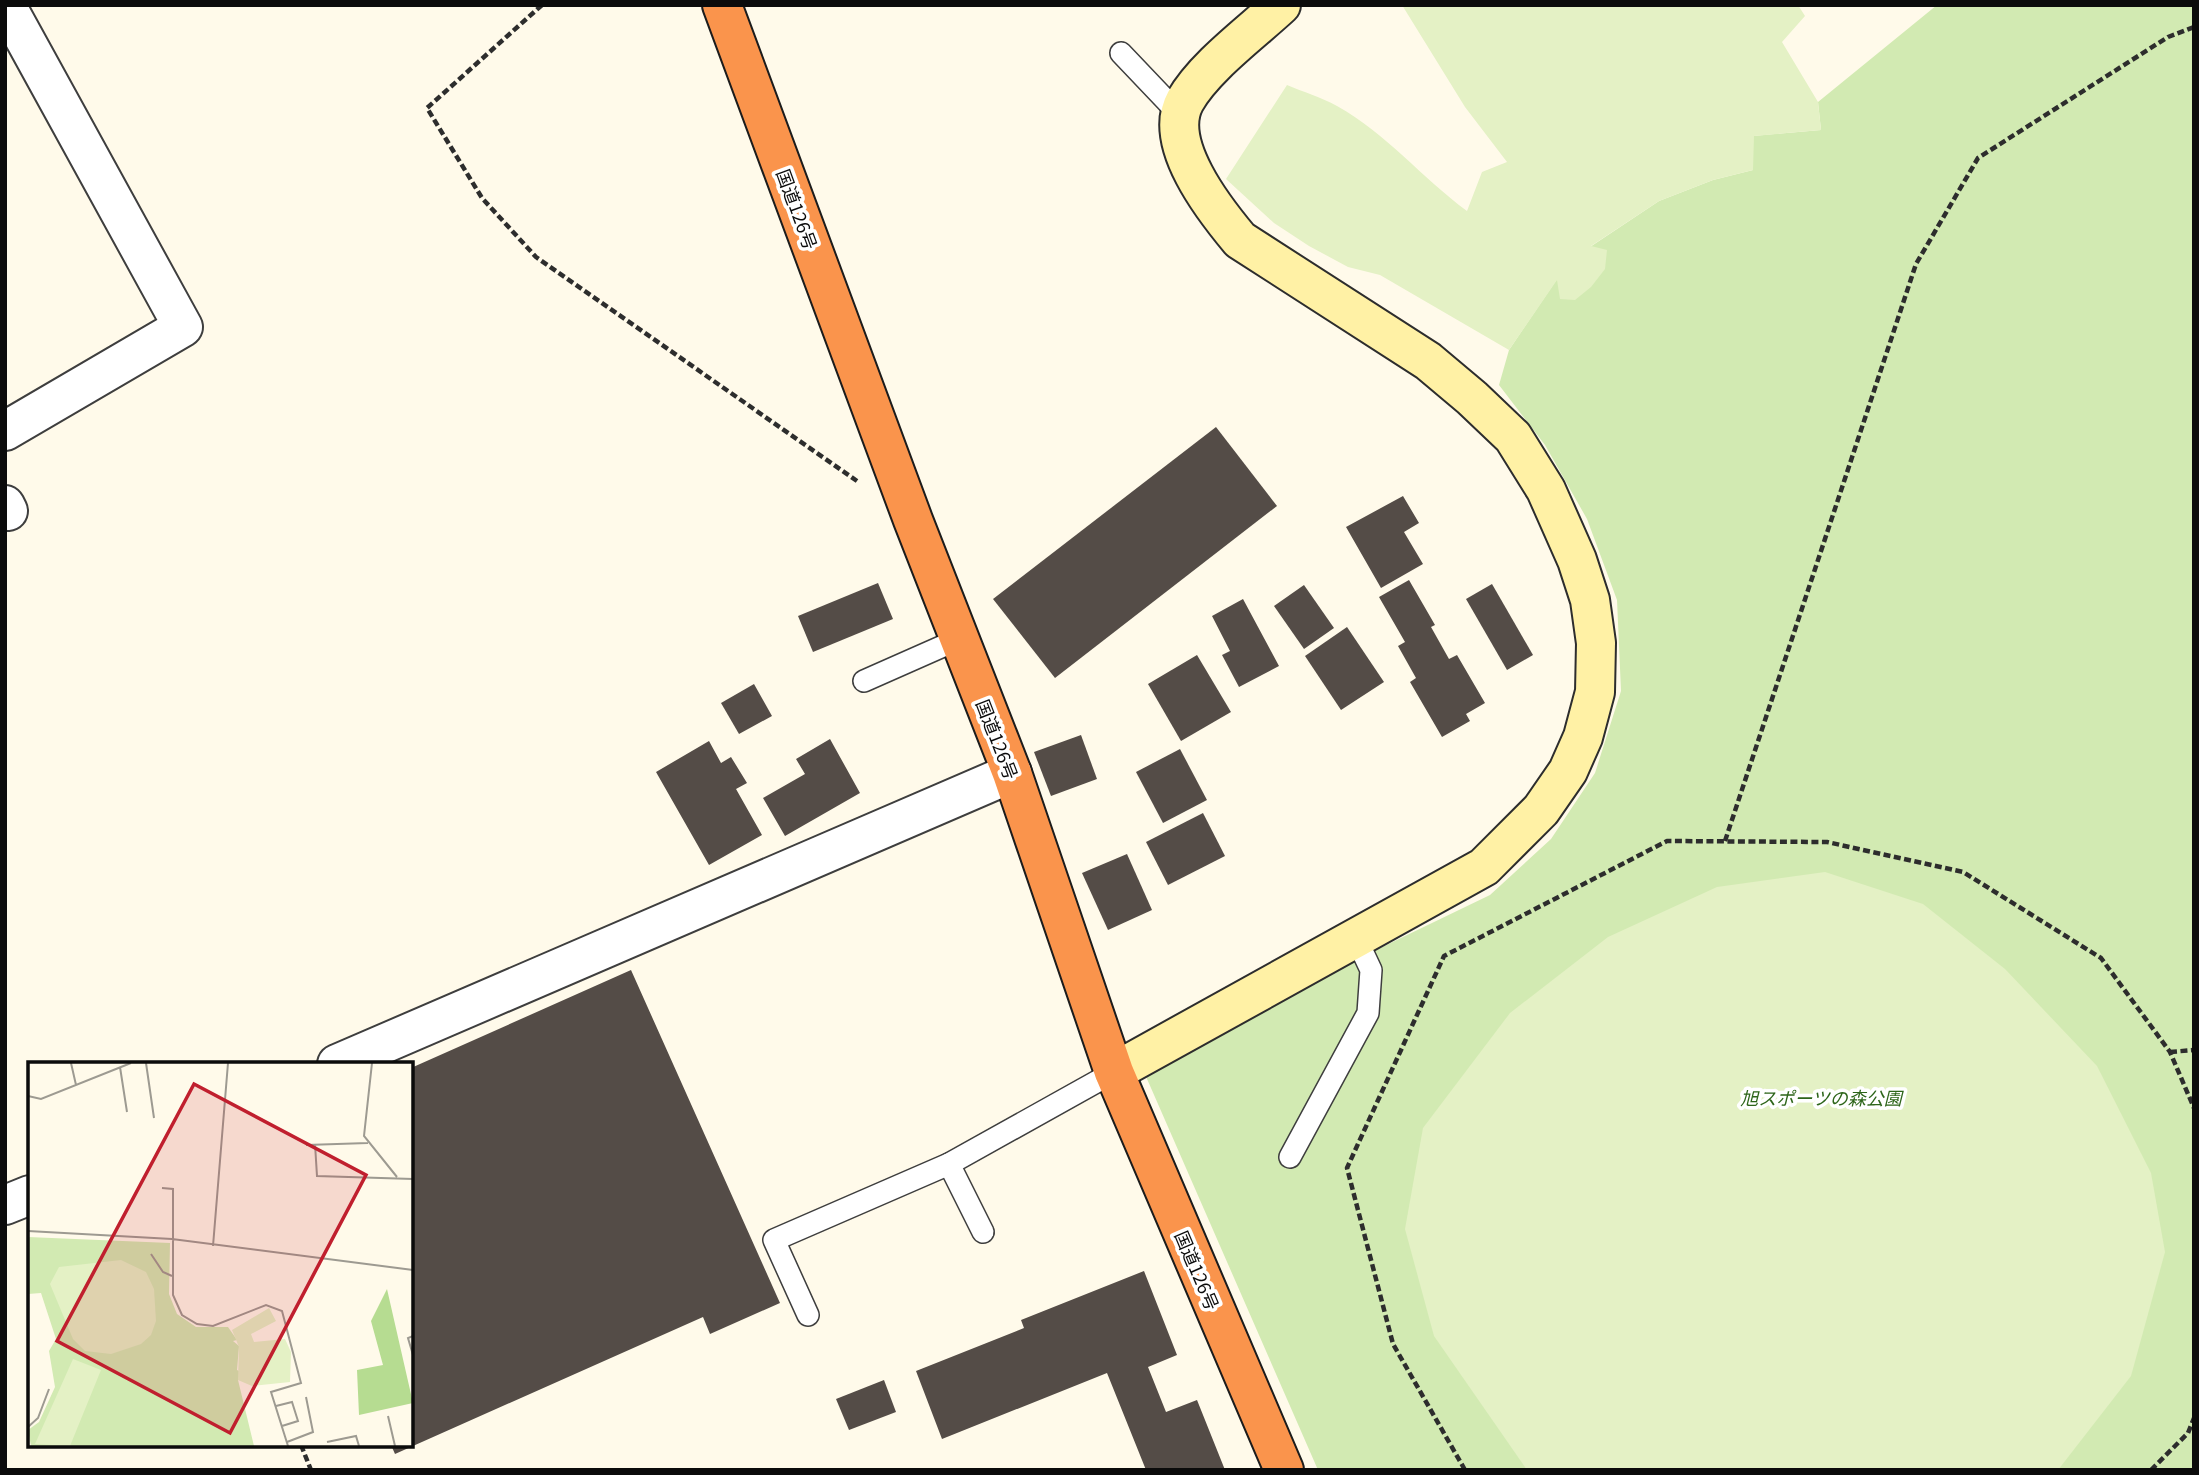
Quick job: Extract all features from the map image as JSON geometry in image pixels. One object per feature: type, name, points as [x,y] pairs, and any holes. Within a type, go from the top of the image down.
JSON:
[{"type":"highway","name":"国道126号","points":[[722,5],[913,520],[1012,772],[1114,1072],[1284,1470]]},
{"type":"street","points":[[5,431],[183,327],[6,5]]},
{"type":"street","points":[[1114,1072],[1484,867],[1541,810],[1562,781],[1583,737],[1595,691],[1596,643],[1590,600],[1577,559],[1546,490],[1513,437],[1428,361],[1240,240],[1218,214],[1184,155],[1180,115],[1185,102],[1200,79],[1281,5]]},
{"type":"street","points":[[342,1062],[1012,772]]},
{"type":"street","points":[[5,1205],[28,1196]]},
{"type":"lane","points":[[1121,53],[1180,115]]},
{"type":"lane","points":[[864,681],[959,639]]},
{"type":"lane","points":[[1290,1157],[1368,1013],[1371,970],[1356,938]]},
{"type":"lane","points":[[808,1315],[774,1240],[949,1164],[1114,1072]]},
{"type":"lane","points":[[949,1164],[983,1232]]},
{"type":"path","points":[[542,5],[427,108],[482,198],[536,257],[913,520]]},
{"type":"path","points":[[1725,842],[1916,264],[1978,158],[2168,37],[2194,27]]},
{"type":"path","points":[[1465,1470],[1393,1344],[1347,1168],[1444,956],[1667,841],[1827,842],[1963,872],[2101,958],[2170,1052],[2194,1108]]},
{"type":"path","points":[[2170,1052],[2194,1050]]},
{"type":"path","points":[[2151,1470],[2188,1433],[2194,1418]]},
{"type":"path","points":[[302,1447],[311,1470]]},
{"type":"green space","points":[[1402,5],[1798,5],[1805,16],[1782,42],[1818,102],[1821,130],[1754,136],[1753,170],[1713,180],[1659,201],[1591,246],[1607,250],[1605,269],[1591,287],[1575,300],[1560,299],[1557,280],[1509,350],[1380,275],[1348,267],[1309,246],[1274,223],[1226,179],[1287,85],[1331,103],[1355,117],[1467,211],[1482,172],[1507,162],[1465,107]]},
{"type":"green space","name":"旭スポーツの森公園","points":[[1937,5],[2194,5],[2194,1470],[1318,1470],[1144,1072],[1347,964],[1490,895],[1551,839],[1595,773],[1621,691],[1617,600],[1587,519],[1545,445],[1499,385],[1509,350],[1557,279],[1590,247],[1659,201],[1713,180],[1753,170],[1753,136],[1821,130],[1818,102]]},
{"type":"green space","points":[[1825,872],[1923,904],[2005,969],[2097,1066],[2151,1173],[2165,1252],[2131,1376],[2058,1470],[1527,1470],[1434,1336],[1405,1229],[1423,1128],[1510,1013],[1608,937],[1717,887]]},
{"type":"building","points":[[1216,427],[1277,506],[1055,678],[993,599]]},
{"type":"building","points":[[1403,496],[1419,523],[1404,532],[1423,564],[1381,588],[1346,527]]},
{"type":"building","points":[[1409,580],[1435,625],[1431,627],[1449,659],[1457,655],[1485,703],[1466,714],[1470,721],[1442,737],[1410,682],[1416,678],[1398,646],[1405,642],[1379,597]]},
{"type":"building","points":[[878,583],[893,619],[813,652],[798,616]]},
{"type":"building","points":[[1492,584],[1533,655],[1507,670],[1466,599]]},
{"type":"building","points":[[1304,585],[1334,628],[1304,649],[1274,606]]},
{"type":"building","points":[[1243,599],[1279,666],[1239,687],[1222,655],[1230,651],[1212,616]]},
{"type":"building","points":[[1347,627],[1384,682],[1341,710],[1305,656]]},
{"type":"building","points":[[1197,655],[1231,712],[1181,741],[1148,684]]},
{"type":"building","points":[[754,684],[772,716],[739,734],[721,703]]},
{"type":"building","points":[[1081,735],[1097,779],[1051,796],[1034,752]]},
{"type":"building","points":[[830,739],[860,793],[785,836],[763,798],[805,774],[796,759]]},
{"type":"building","points":[[709,741],[721,763],[731,757],[747,783],[736,789],[762,835],[709,865],[656,772]]},
{"type":"building","points":[[1180,749],[1207,800],[1163,823],[1136,772]]},
{"type":"building","points":[[1203,813],[1225,856],[1168,885],[1146,842]]},
{"type":"building","points":[[1127,854],[1152,910],[1108,930],[1082,873]]},
{"type":"building","points":[[631,970],[780,1303],[710,1334],[703,1317],[413,1446],[413,1067]]},
{"type":"building","points":[[1144,1271],[1177,1355],[1148,1367],[1166,1412],[1197,1400],[1225,1470],[1146,1470],[1107,1373],[942,1439],[916,1371],[1024,1328],[1021,1320]]},
{"type":"building","points":[[884,1380],[896,1412],[849,1430],[836,1399]]},
{"type":"building","points":[[392,1447],[411,1447],[395,1454]]}]
